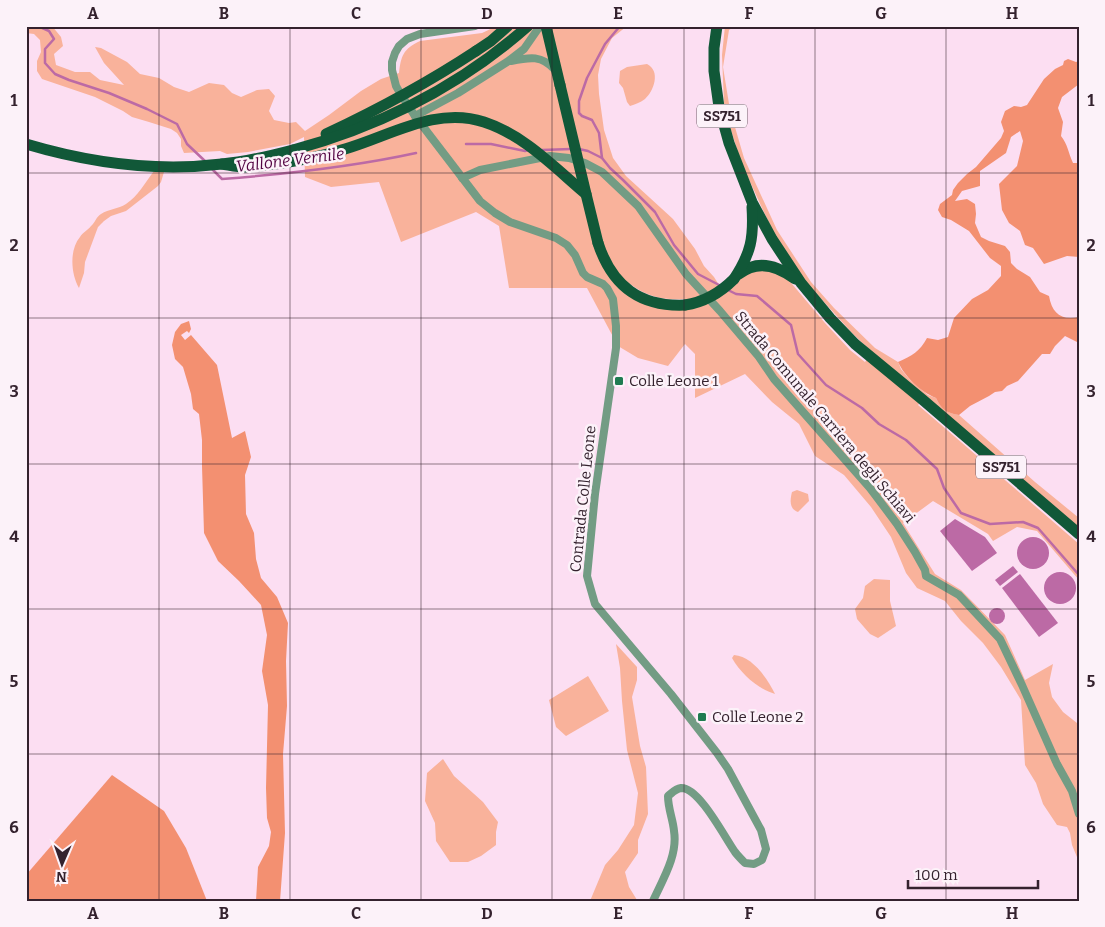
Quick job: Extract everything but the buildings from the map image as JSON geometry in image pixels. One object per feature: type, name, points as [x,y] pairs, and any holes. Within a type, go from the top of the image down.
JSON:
[{"type":"main road","points":[[293,150],[342,127],[450,68],[491,41],[508,26]]},
{"type":"main road","points":[[26,144],[84,159],[123,165],[162,167],[195,167],[246,161],[293,150],[364,128],[404,110],[478,66],[528,26]]},
{"type":"main road","points":[[546,26],[598,243],[609,270],[618,281],[642,298],[670,306],[694,304],[712,297],[747,268],[771,266],[782,270],[802,283]]},
{"type":"main road","name":"SS751","points":[[717,26],[714,48],[714,71],[719,107],[729,143],[752,202]]},
{"type":"main road","points":[[222,164],[244,167],[299,161],[354,146],[414,124],[436,119],[462,118],[483,122],[521,140],[586,194]]},
{"type":"main road","points":[[734,279],[744,264],[753,237],[752,202]]},
{"type":"main road","points":[[752,202],[772,239],[802,283]]},
{"type":"main road","name":"SS751","points":[[802,283],[830,318],[855,344],[1079,534]]},
{"type":"street","name":"Contrada Colle Leone","points":[[475,26],[420,34],[407,39],[399,46],[392,62],[394,80],[400,93],[416,116],[480,201],[510,222],[556,238],[567,246],[575,255],[583,273],[587,277],[603,284],[613,299],[616,348],[595,494],[587,576],[595,604],[670,694],[728,769],[761,830],[766,849],[762,860],[754,864],[746,864],[693,792],[682,788],[674,790],[668,796],[668,806],[674,829],[675,844],[671,860],[653,901]]},
{"type":"street","points":[[416,116],[458,94],[507,62],[524,49],[540,26]]},
{"type":"street","points":[[507,62],[527,57],[536,58],[544,60],[557,72]]},
{"type":"street","name":"Strada Comunale Carriera degli Schiavi","points":[[462,178],[480,170],[536,158],[563,157],[585,163],[602,172],[638,206],[686,274],[759,357],[774,379],[870,488],[915,552],[925,570],[926,576],[959,595],[1000,640],[1022,685],[1056,764],[1072,791],[1079,814]]},
{"type":"shaded area","points":[[26,26],[52,26],[61,37],[63,46],[54,54],[56,65],[75,72],[90,72],[100,80],[124,85],[104,63],[95,47],[101,48],[127,62],[140,74],[159,78],[174,87],[189,92],[209,83],[224,85],[232,93],[241,97],[257,90],[269,89],[275,96],[269,111],[274,120],[289,123],[296,122],[305,131],[361,91],[381,79],[399,73],[406,50],[420,41],[482,33],[497,26],[501,26],[494,45],[516,26],[627,26],[612,38],[601,59],[598,75],[604,130],[613,158],[626,176],[673,219],[724,293],[746,274],[759,270],[771,270],[787,278],[850,350],[865,362],[872,352],[805,281],[774,233],[741,162],[724,103],[722,55],[725,26],[735,26],[729,30],[723,67],[730,110],[744,158],[777,230],[811,282],[834,308],[875,348],[898,362],[910,380],[928,395],[936,398],[945,410],[959,415],[1079,518],[1079,528],[925,397],[918,405],[1079,544],[1079,580],[1037,531],[1017,527],[993,541],[988,534],[933,501],[903,523],[935,574],[961,590],[1005,635],[1025,680],[1053,664],[1049,683],[1052,697],[1063,712],[1077,723],[1079,727],[1079,862],[1067,827],[1057,825],[1043,804],[1036,783],[1025,765],[1021,700],[1001,667],[983,643],[961,621],[945,601],[917,588],[906,573],[891,537],[871,507],[844,475],[815,456],[799,424],[772,402],[745,374],[695,398],[695,354],[685,344],[668,366],[638,358],[618,346],[587,288],[509,288],[499,226],[476,212],[401,242],[379,182],[331,187],[305,177],[304,137],[290,144],[248,152],[227,154],[220,151],[184,153],[181,139],[171,129],[132,117],[95,97],[42,79],[37,71],[37,61],[41,52],[40,40],[34,34],[26,33]],"holes":[[[599,258],[637,289],[647,294],[670,299],[684,299],[686,309],[655,307]]]},
{"type":"shaded area","points":[[1068,59],[1076,62],[1079,61],[1079,84],[1062,97],[1058,108],[1063,122],[1061,136],[1073,163],[1079,163],[1079,257],[1067,256],[1044,264],[1033,248],[1025,245],[1020,231],[1009,223],[1002,210],[999,184],[1017,166],[1023,141],[1020,131],[1011,137],[1006,153],[980,171],[980,186],[962,191],[955,201],[967,199],[975,204],[975,223],[981,237],[1005,246],[1010,252],[1011,263],[1030,277],[1040,292],[1049,296],[1052,307],[1058,314],[1067,318],[1079,317],[1079,343],[1065,336],[1050,354],[1042,354],[1018,381],[970,406],[959,415],[951,413],[942,408],[936,398],[914,383],[898,362],[915,353],[927,338],[938,340],[948,337],[954,318],[972,299],[988,290],[1001,276],[1001,266],[990,258],[969,231],[942,217],[938,210],[940,204],[952,195],[958,183],[976,167],[1001,138],[1004,131],[1001,122],[1005,111],[1014,106],[1021,107],[1027,105],[1044,79]]},
{"type":"shaded area","points":[[647,64],[654,71],[655,76],[651,91],[645,99],[630,106],[619,83],[620,71],[627,67]]},
{"type":"shaded area","points":[[160,170],[164,172],[158,186],[126,211],[111,216],[98,227],[85,262],[79,288],[74,276],[72,262],[76,242],[101,214],[123,206],[130,201],[154,171]]},
{"type":"shaded area","points":[[189,321],[191,329],[189,333],[187,331],[181,335],[185,340],[191,335],[217,365],[232,438],[245,431],[251,457],[245,475],[246,514],[254,533],[256,559],[261,578],[277,597],[288,623],[286,661],[287,706],[283,754],[285,833],[280,901],[256,901],[258,867],[269,846],[271,832],[267,818],[266,788],[268,705],[262,671],[267,635],[261,605],[218,561],[204,533],[202,440],[199,414],[193,409],[191,394],[183,367],[175,359],[172,345],[175,332],[181,324]]},
{"type":"shaded area","points":[[797,490],[808,494],[809,501],[798,512],[793,509],[791,501],[792,492]]},
{"type":"shaded area","points":[[955,519],[985,537],[997,553],[972,571],[940,531]]},
{"type":"shaded area","points":[[1033,537],[1039,538],[1044,542],[1048,547],[1048,559],[1044,564],[1039,568],[1033,569],[1027,568],[1022,564],[1018,559],[1017,553],[1018,547],[1022,542],[1027,538]]},
{"type":"shaded area","points":[[1013,566],[1018,572],[1000,586],[995,580]]},
{"type":"shaded area","points":[[1060,572],[1066,573],[1071,577],[1075,582],[1075,594],[1071,599],[1066,603],[1060,604],[1054,603],[1049,599],[1045,594],[1044,588],[1045,582],[1049,577],[1054,573]]},
{"type":"shaded area","points":[[1020,574],[1058,623],[1039,637],[1002,588]]},
{"type":"shaded area","points":[[874,579],[890,580],[890,601],[896,626],[878,638],[870,634],[857,619],[855,609],[863,598],[865,586]]},
{"type":"shaded area","points":[[997,608],[1005,616],[997,624],[989,616]]},
{"type":"shaded area","points":[[616,644],[637,667],[637,680],[632,697],[640,746],[646,767],[648,814],[638,840],[638,853],[625,872],[629,887],[637,900],[590,901],[605,865],[618,850],[634,825],[638,793],[627,750],[620,668]]},
{"type":"shaded area","points":[[734,655],[747,659],[759,669],[775,694],[762,689],[745,675],[732,658]]},
{"type":"shaded area","points":[[588,676],[609,711],[566,736],[556,727],[549,700]]},
{"type":"shaded area","points":[[443,759],[454,776],[483,802],[498,822],[496,845],[481,856],[468,862],[450,862],[436,841],[435,823],[425,801],[427,773]]},
{"type":"shaded area","points":[[112,775],[164,811],[186,848],[207,901],[26,901],[26,875]]},
{"type":"waterway","name":"Vallone Vernile","points":[[38,26],[49,31],[54,39],[45,49],[45,63],[55,74],[109,93],[177,124],[187,144],[206,162]]},
{"type":"waterway","points":[[602,158],[599,133],[592,120],[579,113],[579,101],[587,78],[605,44],[620,26]]},
{"type":"waterway","name":"Vallone Vernile","points":[[466,144],[491,144],[525,151],[529,150]]},
{"type":"waterway","name":"Vallone Vernile","points":[[542,150],[571,149]]},
{"type":"waterway","points":[[579,149],[602,158],[655,212],[674,245],[698,274],[721,286]]},
{"type":"waterway","name":"Vallone Vernile","points":[[211,168],[222,179],[319,169],[416,153]]},
{"type":"waterway","points":[[728,290],[736,294],[757,296],[791,325],[798,354],[826,385],[862,408],[879,424],[906,440],[937,469],[944,488],[961,513],[990,524],[1023,522],[1038,528],[1079,575]]},
{"type":"place","name":"Colle Leone 1","points":[[619,381]]},
{"type":"place","name":"Colle Leone 2","points":[[702,717]]}]
